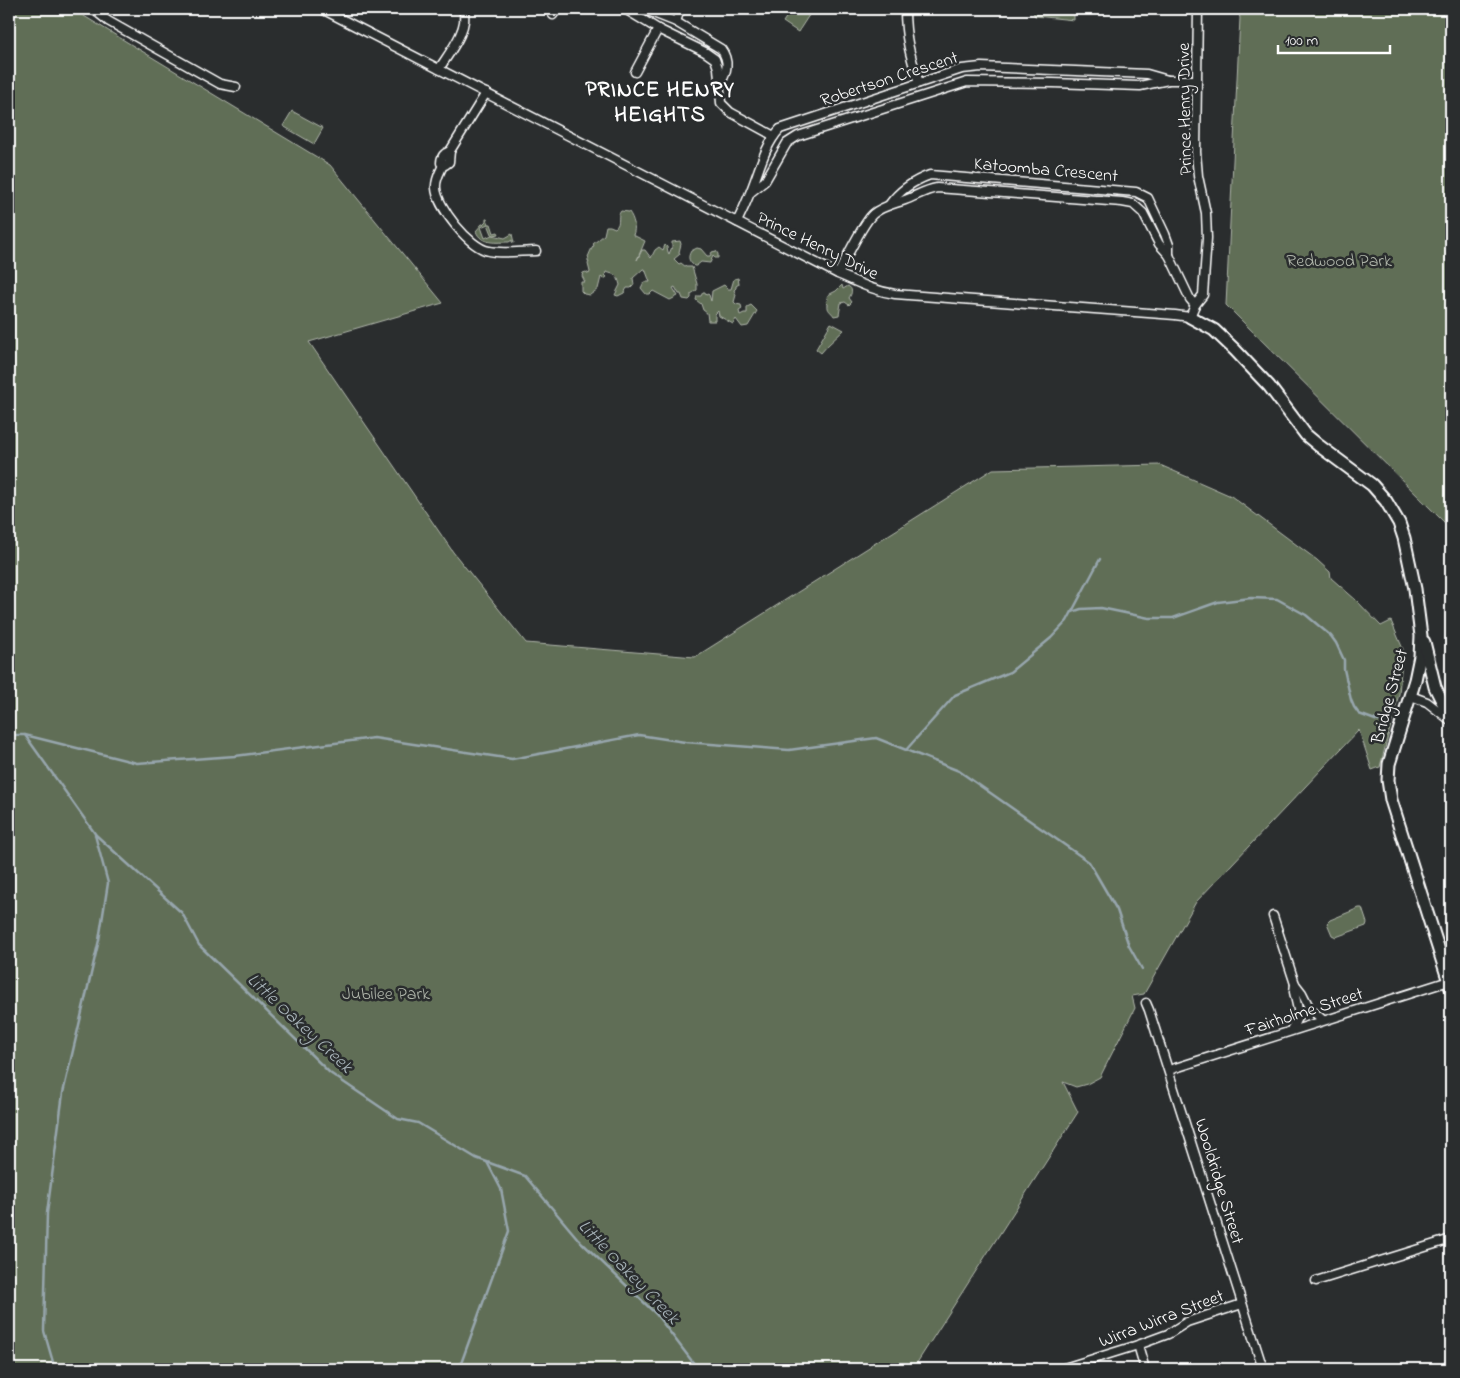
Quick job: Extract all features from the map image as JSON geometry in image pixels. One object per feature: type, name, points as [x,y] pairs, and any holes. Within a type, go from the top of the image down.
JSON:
[{"type":"street","points":[[93,9],[108,21],[220,84],[236,87]]},
{"type":"street","name":"Prince Henry Drive","points":[[322,9],[868,288],[894,294],[1175,314],[1190,317],[1195,305],[1203,295],[1207,238],[1206,213],[1198,176],[1196,152],[1198,9]]},
{"type":"street","points":[[439,69],[463,28],[465,16],[462,9]]},
{"type":"street","points":[[625,9],[715,59],[718,68],[721,102],[730,112],[774,136]]},
{"type":"street","points":[[643,9],[676,22],[721,49],[727,62],[726,71],[720,85]]},
{"type":"street","points":[[676,22],[680,9]]},
{"type":"street","points":[[905,9],[905,35],[919,83]]},
{"type":"street","points":[[636,72],[658,29]]},
{"type":"street","name":"Robertson Crescent","points":[[737,222],[774,136],[780,129],[919,83],[962,69],[981,67],[1147,74],[1168,80]]},
{"type":"street","name":"Robertson Crescent","points":[[751,192],[765,181],[787,143],[798,136],[960,83],[1053,82],[1140,86],[1168,80],[1198,80]]},
{"type":"street","points":[[486,93],[450,151],[449,162],[442,165],[436,184],[438,198],[458,228],[475,245],[490,251],[536,251]]},
{"type":"street","name":"Katoomba Crescent","points":[[889,205],[898,193],[930,175],[1136,192],[1148,200],[1165,234],[1169,255]]},
{"type":"street","name":"Katoomba Crescent","points":[[838,274],[873,214],[889,205],[928,190],[937,188],[1122,202],[1132,204],[1143,213],[1159,244],[1169,255],[1190,299],[1195,305]]},
{"type":"street","name":"Bridge Street","points":[[1190,317],[1214,330],[1269,386],[1306,435],[1372,485],[1386,501],[1399,523],[1416,589],[1421,636],[1420,656],[1411,696],[1389,764],[1388,780],[1391,800],[1446,954],[1450,984]]},
{"type":"street","points":[[1421,636],[1426,647],[1435,687],[1451,720]]},
{"type":"street","points":[[1411,696],[1427,702],[1451,720]]},
{"type":"street","points":[[1273,916],[1295,984],[1310,1009],[1323,1020]]},
{"type":"street","points":[[1291,1030],[1298,1014],[1294,992],[1295,984]]},
{"type":"street","name":"Fairholme Street","points":[[1169,1070],[1323,1020],[1450,984]]},
{"type":"street","name":"Wooldridge Street","points":[[1146,1003],[1169,1070],[1263,1369]]},
{"type":"street","points":[[1316,1282],[1451,1239]]},
{"type":"street","name":"Wirra Wirra Street","points":[[1061,1369],[1138,1345],[1168,1334],[1187,1322],[1242,1304]]},
{"type":"street","points":[[1138,1345],[1145,1369]]},
{"type":"street","points":[[1441,1369],[1451,1366]]},
{"type":"green space","name":"Jubilee Park","points":[[9,9],[77,9],[79,13],[330,165],[443,303],[309,342],[453,552],[526,643],[695,657],[993,469],[1160,465],[1231,496],[1317,560],[1330,572],[1331,578],[1381,626],[1391,621],[1403,649],[1399,694],[1380,767],[1372,770],[1359,730],[1196,902],[1144,994],[1132,996],[1135,1008],[1100,1077],[1076,1087],[1063,1082],[1078,1112],[913,1369],[9,1369]]},
{"type":"green space","points":[[792,9],[813,9],[798,32],[783,22]]},
{"type":"green space","points":[[1032,9],[1074,9],[1074,20],[1035,16]]},
{"type":"green space","name":"Redwood Park","points":[[1238,9],[1451,9],[1451,529],[1226,305],[1240,18]]},
{"type":"green space","points":[[292,111],[323,128],[314,144],[283,126]]},
{"type":"green space","points":[[621,211],[629,212],[632,218],[634,226],[633,235],[645,241],[637,260],[642,250],[645,250],[651,258],[655,250],[659,247],[663,250],[665,245],[669,254],[672,242],[680,241],[680,254],[674,259],[679,264],[692,267],[697,284],[697,290],[691,294],[689,300],[683,299],[675,287],[673,288],[678,296],[670,300],[653,291],[650,294],[646,294],[641,288],[644,282],[650,282],[645,269],[633,278],[634,285],[631,288],[627,288],[624,293],[618,296],[615,295],[620,285],[617,277],[606,272],[605,275],[607,277],[604,279],[601,277],[598,289],[590,295],[584,294],[581,291],[581,282],[585,282],[582,276],[583,273],[589,274],[590,272],[588,257],[593,244],[604,235],[606,226],[615,228],[617,226]]},
{"type":"green space","points":[[486,219],[491,224],[494,233],[498,232],[499,234],[492,234],[488,224],[481,227],[485,238],[492,235],[505,238],[512,234],[514,243],[512,240],[509,242],[495,242],[482,239],[476,231]]},
{"type":"green space","points":[[697,248],[701,249],[707,256],[716,251],[718,258],[713,256],[710,263],[701,262],[694,266],[689,256],[691,251]]},
{"type":"green space","points":[[738,278],[739,284],[734,290],[736,295],[734,302],[741,305],[740,315],[747,313],[747,307],[751,305],[757,311],[748,326],[742,327],[736,319],[733,324],[719,316],[718,311],[715,314],[715,321],[708,321],[707,313],[696,300],[697,296],[701,296],[705,292],[706,295],[709,295],[711,301],[712,291],[724,285],[731,289],[734,279]]},
{"type":"green space","points":[[842,285],[843,289],[848,286],[851,288],[849,298],[852,302],[849,305],[845,302],[841,303],[839,315],[834,316],[829,311],[826,302],[827,297]]},
{"type":"green space","points":[[831,323],[844,330],[821,353],[816,349]]},
{"type":"green space","points":[[1362,908],[1367,923],[1366,926],[1336,937],[1332,935],[1327,923],[1330,920]]},
{"type":"waterway","points":[[906,750],[955,695],[1010,672],[1051,638],[1067,621],[1100,559]]},
{"type":"waterway","points":[[1072,612],[1081,609],[1101,608],[1149,618],[1173,618],[1218,602],[1251,598],[1277,599],[1306,615],[1331,636],[1336,643],[1344,660],[1344,669],[1351,700],[1359,714],[1378,721],[1387,721]]},
{"type":"waterway","name":"Little Oakey Creek","points":[[9,735],[25,735],[96,835],[182,913],[199,945],[330,1073],[398,1119],[418,1123],[476,1158],[525,1176],[578,1239],[656,1314],[698,1369]]},
{"type":"waterway","points":[[25,735],[137,763],[235,756],[374,738],[512,759],[639,735],[685,742],[789,750],[876,738],[959,771],[1089,862],[1117,910],[1129,946],[1142,969]]},
{"type":"waterway","points":[[55,1369],[44,1331],[47,1213],[63,1093],[99,940],[108,883],[95,835]]},
{"type":"waterway","points":[[459,1369],[509,1231],[501,1189],[487,1162]]},
{"type":"district","name":"PRINCE HENRY HEIGHTS","points":[[660,100]]}]
